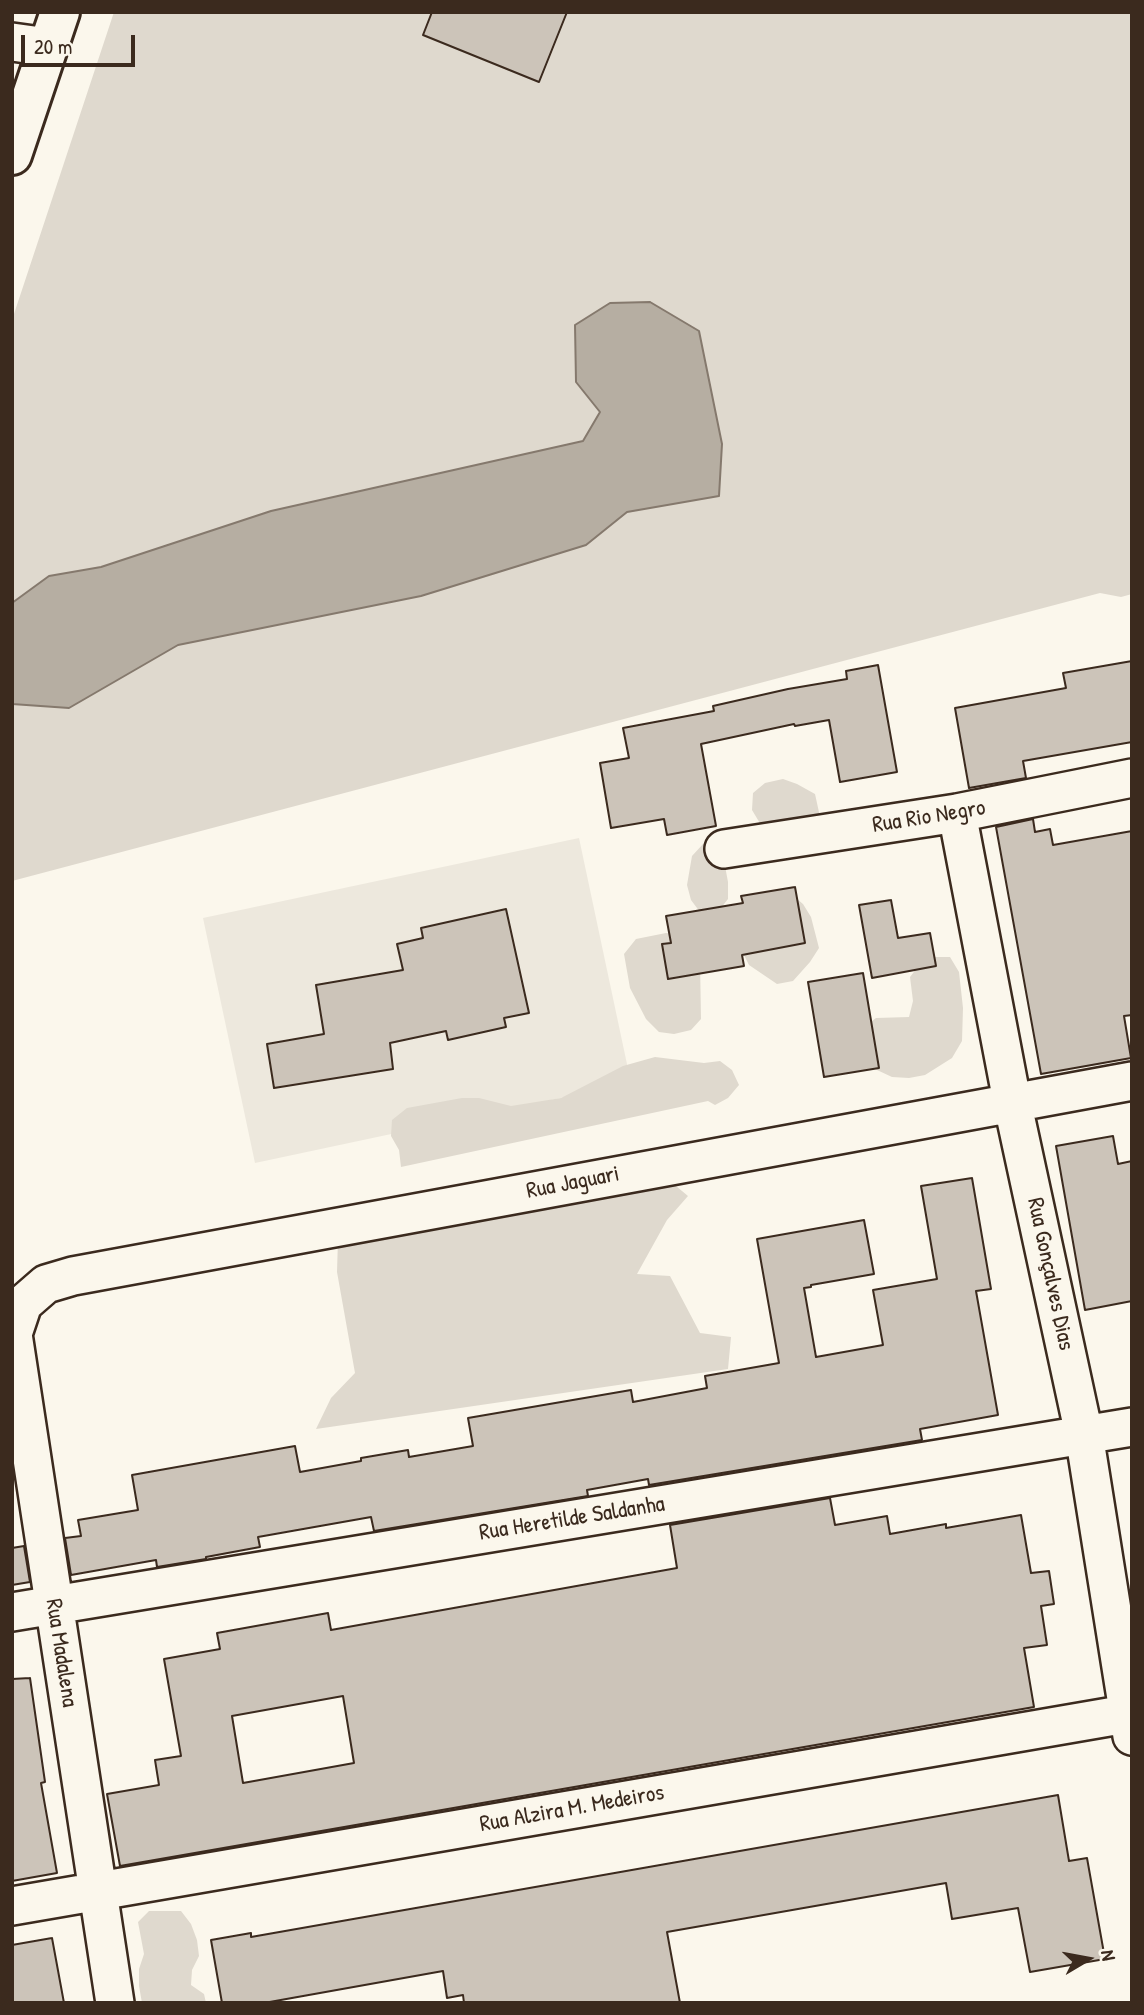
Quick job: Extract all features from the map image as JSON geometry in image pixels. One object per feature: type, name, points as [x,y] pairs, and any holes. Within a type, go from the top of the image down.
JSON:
[{"type":"main road","points":[[12,155],[40,34]]},
{"type":"street","name":"Rua Rio Negro","points":[[724,849],[957,813],[1132,778]]},
{"type":"street","name":"Rua Gonçalves Dias","points":[[957,813],[1012,1101],[1084,1434],[1131,1721]]},
{"type":"street","name":"Rua Jaguari","points":[[23,1304],[46,1284],[73,1276],[1132,1080]]},
{"type":"street","name":"Rua Madalena","points":[[23,1304],[13,1334],[114,2003]]},
{"type":"street","name":"Rua Heretilde Saldanha","points":[[12,1612],[1132,1427]]},
{"type":"street","name":"Rua Alzira M. Medeiros","points":[[12,1906],[1131,1721]]},
{"type":"shaded area","points":[[114,12],[1132,12],[1132,594],[1121,597],[1100,593],[12,881],[12,320]]},
{"type":"shaded area","points":[[650,302],[699,331],[722,444],[719,496],[627,512],[586,545],[421,596],[178,645],[69,708],[12,704],[12,603],[49,576],[101,567],[271,511],[583,441],[600,412],[576,382],[575,325],[610,303]]},
{"type":"shaded area","points":[[783,779],[815,794],[822,826],[761,825],[752,810],[753,793],[765,783]]},
{"type":"shaded area","points":[[579,838],[631,1083],[255,1163],[203,918]]},
{"type":"shaded area","points":[[703,844],[720,851],[725,866],[728,899],[717,913],[700,912],[691,900],[687,885],[692,856]]},
{"type":"shaded area","points":[[791,894],[803,904],[811,917],[819,948],[793,981],[777,984],[749,965],[742,951]]},
{"type":"shaded area","points":[[666,933],[682,935],[700,961],[701,1019],[691,1030],[674,1034],[659,1032],[646,1019],[630,988],[624,954],[636,939]]},
{"type":"shaded area","points":[[934,957],[950,957],[959,972],[963,1008],[962,1041],[952,1058],[925,1075],[892,1077],[877,1070],[865,1059],[863,1028],[876,1018],[909,1017],[913,1001],[910,977],[920,964]]},
{"type":"shaded area","points":[[655,1057],[704,1063],[720,1061],[732,1070],[739,1085],[728,1098],[715,1105],[708,1101],[401,1167],[399,1150],[391,1136],[392,1120],[407,1108],[462,1098],[479,1098],[511,1106],[561,1098],[623,1066]]},
{"type":"shaded area","points":[[664,1176],[688,1196],[667,1220],[637,1274],[670,1276],[700,1333],[731,1337],[728,1369],[316,1429],[331,1398],[355,1373],[337,1272],[338,1239]]},
{"type":"shaded area","points":[[149,1911],[181,1911],[191,1924],[199,1956],[192,1970],[191,1985],[204,1994],[206,2003],[142,2003],[139,1969],[144,1954],[138,1922]]},
{"type":"building","points":[[432,12],[567,12],[539,82],[423,35]]},
{"type":"building","points":[[1132,661],[1132,742],[1023,761],[1026,778],[969,788],[955,708],[1066,688],[1063,673]]},
{"type":"building","points":[[878,665],[897,772],[840,782],[829,720],[795,726],[794,724],[701,744],[716,826],[667,835],[664,819],[611,828],[600,763],[629,758],[623,728],[714,711],[713,706],[788,689],[847,679],[846,671]]},
{"type":"building","points":[[1033,819],[1035,832],[1050,829],[1053,845],[1132,831],[1132,1015],[1124,1016],[1131,1058],[1041,1074],[996,827]]},
{"type":"building","points":[[795,887],[805,943],[742,955],[744,966],[668,979],[662,944],[671,943],[666,916],[743,903],[741,896]]},
{"type":"building","points":[[891,900],[898,938],[930,933],[936,966],[872,978],[859,905]]},
{"type":"building","points":[[506,909],[529,1013],[504,1018],[506,1027],[448,1040],[446,1031],[390,1043],[393,1069],[274,1088],[267,1044],[324,1034],[316,985],[403,970],[397,944],[423,938],[421,928]]},
{"type":"building","points":[[863,973],[879,1068],[824,1077],[808,982]]},
{"type":"building","points":[[1113,1136],[1118,1164],[1132,1161],[1132,1301],[1085,1310],[1056,1146]]},
{"type":"building","points":[[972,1178],[991,1289],[976,1291],[998,1415],[920,1429],[922,1440],[649,1485],[648,1479],[587,1490],[588,1496],[374,1531],[371,1517],[258,1537],[260,1547],[206,1559],[157,1567],[156,1560],[71,1575],[65,1538],[81,1536],[78,1520],[138,1510],[132,1475],[295,1446],[300,1472],[408,1450],[409,1457],[473,1446],[468,1418],[631,1390],[633,1402],[707,1388],[705,1376],[779,1363],[757,1239],[864,1220],[874,1274],[804,1288],[816,1357],[883,1345],[873,1290],[937,1279],[921,1186]]},
{"type":"building","points":[[830,1498],[835,1525],[887,1516],[890,1534],[946,1524],[946,1528],[1021,1515],[1031,1573],[1049,1571],[1054,1604],[1041,1606],[1047,1645],[1024,1648],[1034,1707],[120,1866],[107,1794],[159,1785],[155,1760],[181,1756],[164,1659],[220,1649],[217,1633],[328,1613],[331,1630],[677,1568],[670,1525]],"holes":[[[343,1696],[354,1763],[243,1783],[232,1716]]]},
{"type":"building","points":[[24,1546],[30,1582],[12,1585],[12,1548]]},
{"type":"building","points":[[30,1678],[45,1782],[41,1783],[57,1873],[12,1881],[12,1679]]},
{"type":"building","points":[[1058,1795],[1069,1861],[1087,1858],[1105,1959],[1030,1972],[1018,1908],[952,1919],[946,1883],[667,1932],[680,2003],[464,2003],[463,1995],[447,1998],[443,1971],[264,2003],[222,2003],[211,1940],[251,1933],[251,1937]]},
{"type":"building","points":[[52,1938],[64,2003],[12,2003],[12,1945]]}]
